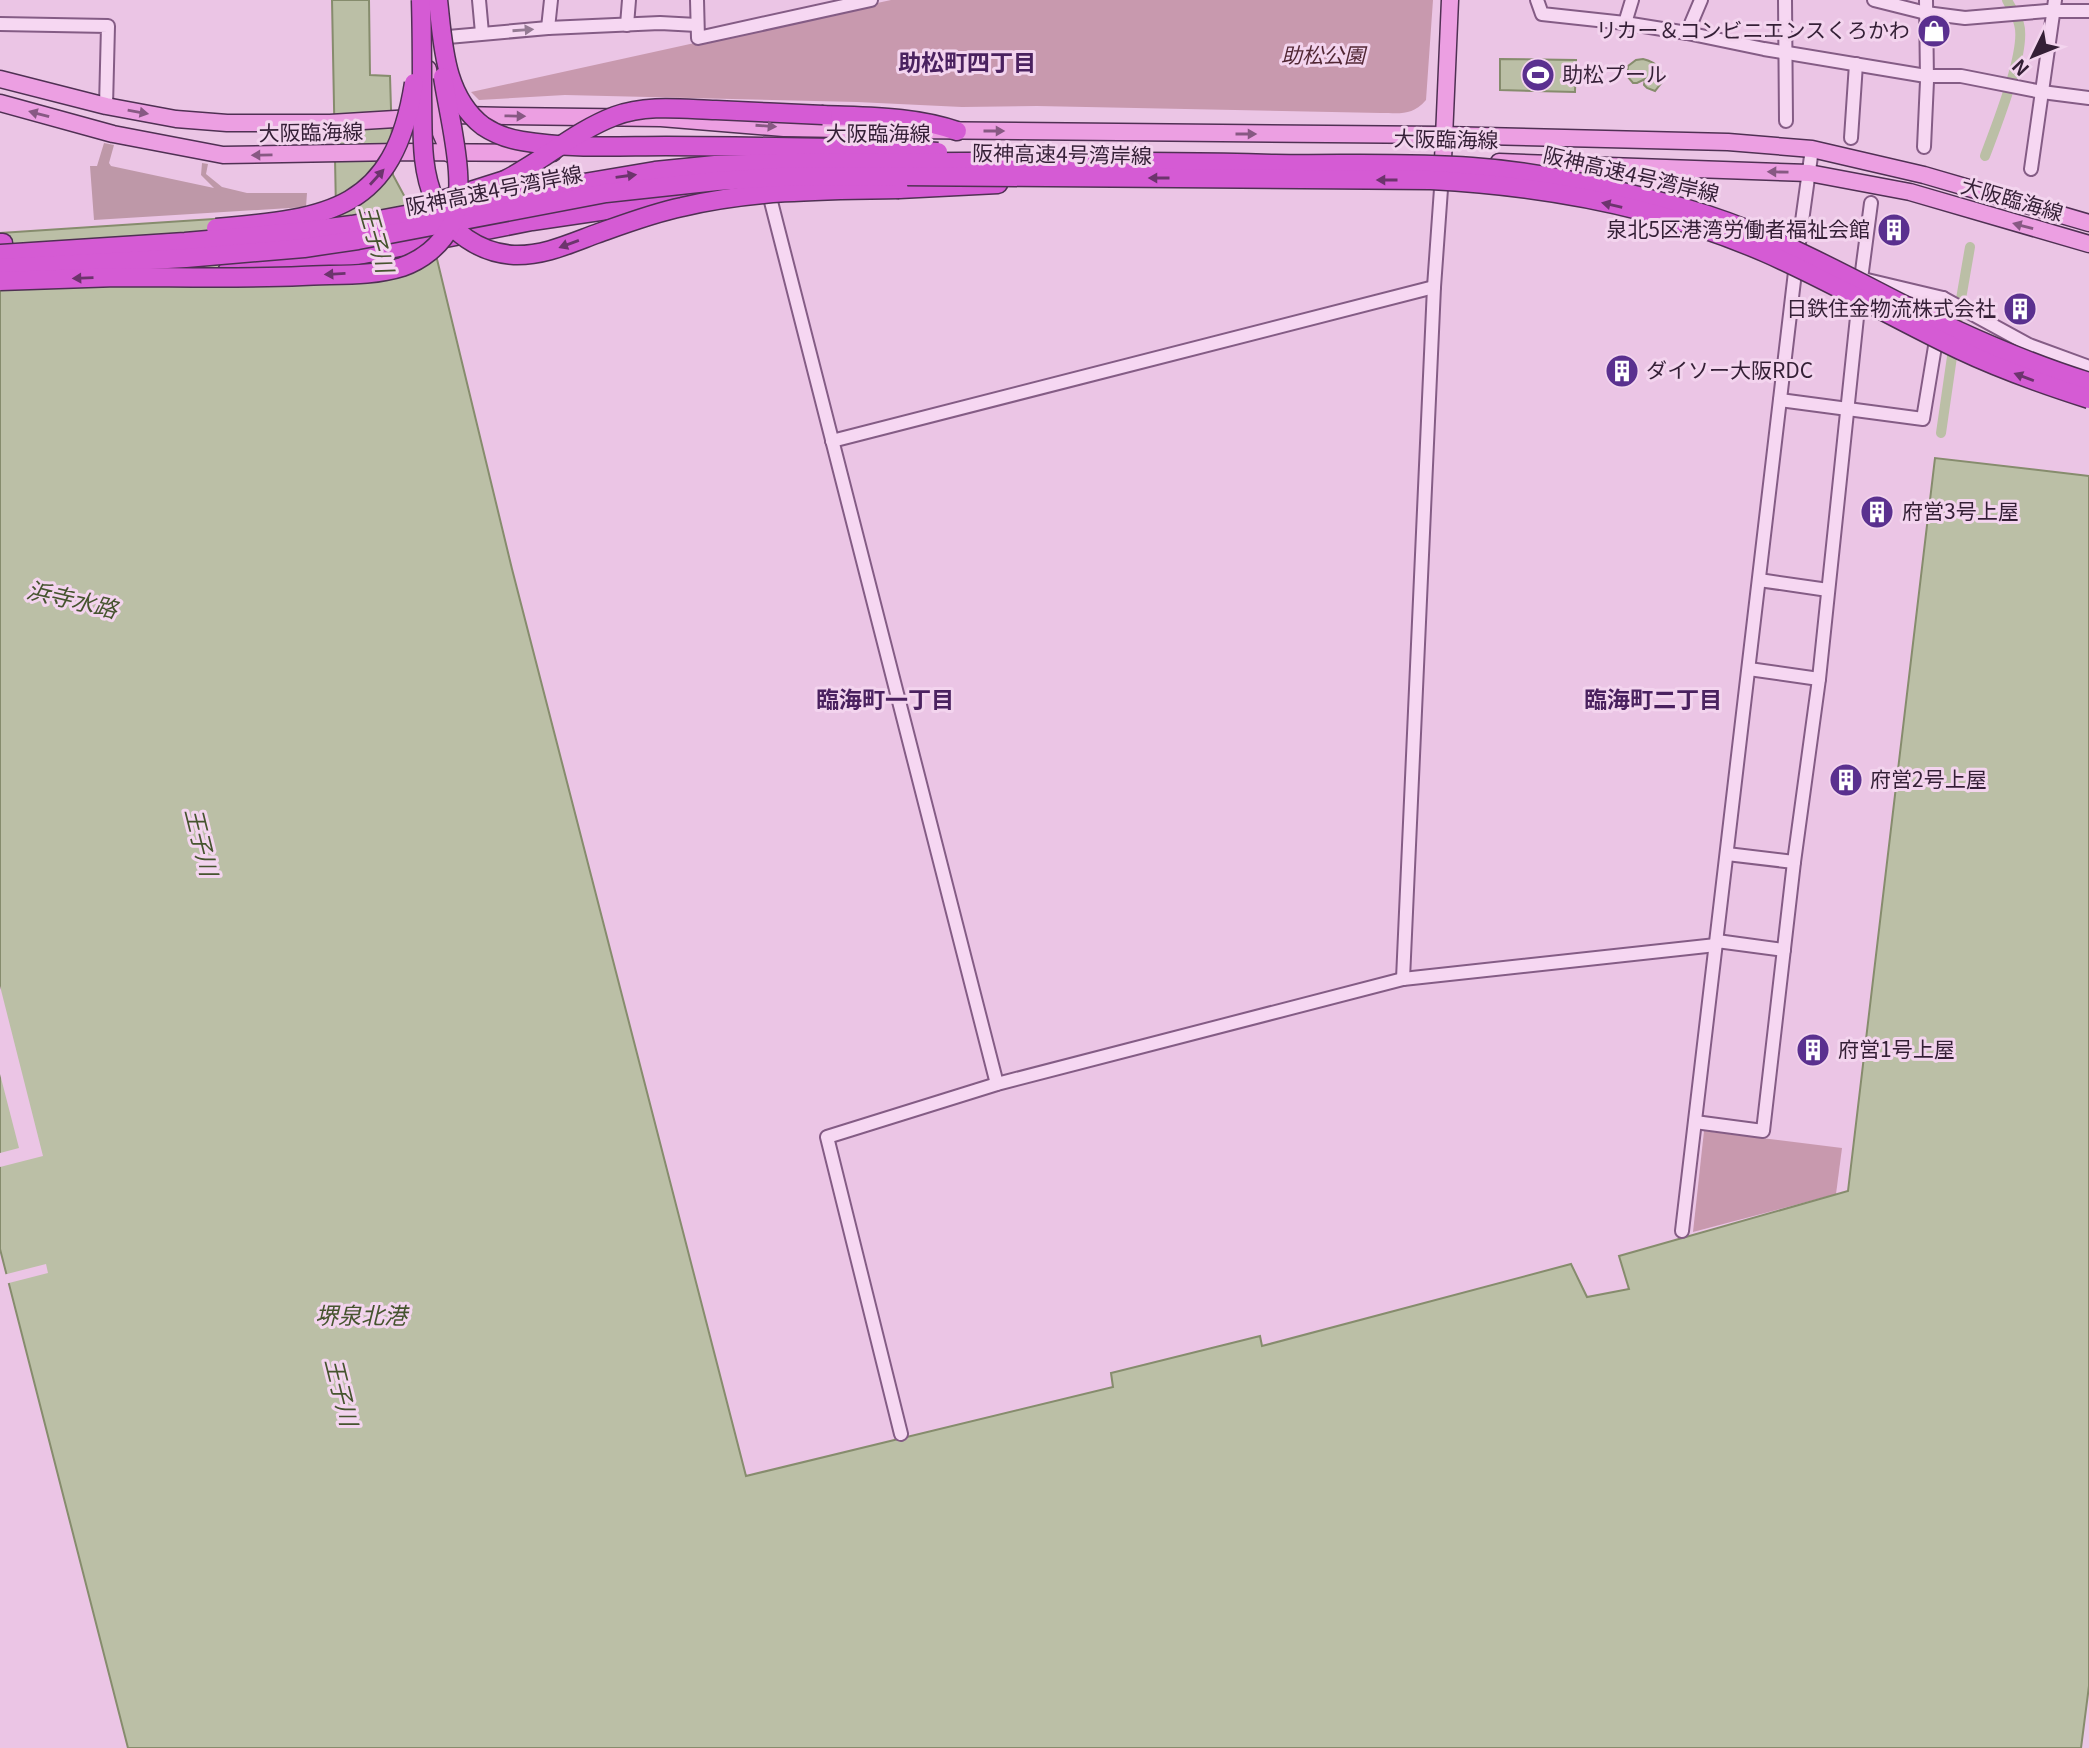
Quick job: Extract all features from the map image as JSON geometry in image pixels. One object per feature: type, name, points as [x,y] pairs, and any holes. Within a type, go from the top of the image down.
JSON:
[{"type":"highway","points":[[419,0],[423,149],[428,183],[440,211],[457,232],[475,244],[495,252],[511,255],[541,253],[680,207],[765,193],[950,187],[1095,178]]},
{"type":"highway","points":[[0,243],[263,223],[314,214],[343,204],[369,187],[378,177],[401,137],[410,105],[416,66],[419,0]]},
{"type":"highway","points":[[437,0],[447,69],[461,100],[484,127],[521,141],[605,146],[894,149],[1033,158],[1189,162]]},
{"type":"highway","points":[[114,277],[253,277],[376,272],[401,267],[423,257],[449,230],[458,209],[460,186],[441,64],[437,0]]},
{"type":"highway","points":[[298,232],[445,199],[505,180],[539,162],[585,130],[618,115],[635,111],[670,108],[823,115],[918,121],[957,131]]},
{"type":"highway","name":"阪神高速4号湾岸線","points":[[0,254],[185,243],[298,232],[352,225],[600,179],[716,165],[1189,162],[1471,167],[1508,170],[1605,187],[1690,209],[1767,237],[1816,259],[2008,354],[2089,382]]},
{"type":"highway","name":"阪神高速4号湾岸線","points":[[0,268],[186,258],[304,248],[606,193],[779,177],[1431,180],[1515,187],[1601,202],[1685,224],[1763,252],[1962,351],[2049,387],[2089,399]]},
{"type":"highway","points":[[0,281],[114,277],[329,260],[573,214],[768,189]]},
{"type":"main road","points":[[419,0],[434,117],[450,154]]},
{"type":"main road","points":[[446,0],[448,37],[461,115],[450,154]]},
{"type":"main road","points":[[1443,160],[1450,0]]},
{"type":"main road","name":"大阪臨海線","points":[[0,79],[106,106],[176,119],[214,122],[330,122],[461,115],[661,118],[784,128],[1443,135],[1728,142],[1812,149],[1924,174],[2089,223]]},
{"type":"main road","name":"大阪臨海線","points":[[0,103],[113,134],[223,155],[663,152],[1443,160],[1809,173],[1910,192],[2089,244]]},
{"type":"main road","points":[[768,189],[893,184],[966,172],[1031,172],[1073,157]]},
{"type":"street","points":[[479,0],[482,33]]},
{"type":"street","points":[[548,29],[551,0]]},
{"type":"street","points":[[628,24],[629,0]]},
{"type":"street","points":[[698,0],[698,38],[871,0]]},
{"type":"street","points":[[1537,0],[1542,14],[1687,33],[1786,53],[1926,76],[1961,76],[2042,92],[2089,97]]},
{"type":"street","points":[[1625,23],[1631,0]]},
{"type":"street","points":[[1687,33],[1701,0]]},
{"type":"street","points":[[1786,0],[1786,121]]},
{"type":"street","points":[[1874,0],[1926,7],[1965,18],[2054,5],[2089,11]]},
{"type":"street","points":[[2031,169],[2054,5]]},
{"type":"street","points":[[1924,147],[1926,7]]},
{"type":"street","points":[[0,24],[108,26],[106,106]]},
{"type":"street","points":[[448,37],[628,24],[697,25]]},
{"type":"street","points":[[1851,138],[1856,64]]},
{"type":"street","points":[[1682,1231],[1795,272],[1812,149]]},
{"type":"street","points":[[761,154],[997,1084]]},
{"type":"street","points":[[1403,979],[1434,287],[1443,160]]},
{"type":"street","points":[[1695,1122],[1763,1131],[1794,862],[1819,679],[1871,203]]},
{"type":"street","points":[[1795,272],[1861,279],[1947,300],[2029,345],[2089,367]]},
{"type":"street","points":[[832,441],[1434,287]]},
{"type":"street","points":[[1780,400],[1923,419],[1947,300]]},
{"type":"street","points":[[1759,580],[1828,590]]},
{"type":"street","points":[[1749,669],[1819,679]]},
{"type":"street","points":[[1727,854],[1794,862]]},
{"type":"street","points":[[901,1434],[827,1137],[997,1084],[1403,979],[1716,943],[1784,950]]},
{"type":"green space","name":"助松公園","points":[[891,0],[1433,0],[1426,100],[1416,109],[1406,113],[1394,113],[962,107],[565,95],[479,100],[471,92]]},
{"type":"green space","points":[[1704,1131],[1842,1148],[1836,1194],[1693,1232]]},
{"type":"shaded area","points":[[104,143],[114,145],[109,163],[111,166],[214,188],[201,175],[202,163],[208,164],[206,174],[222,187],[247,193],[307,193],[306,207],[94,220],[90,166],[97,166]]},
{"type":"water","name":"堺泉北港","points":[[332,0],[369,0],[370,75],[390,76],[393,175],[436,255],[512,569],[746,1476],[1113,1387],[1111,1373],[1260,1336],[1262,1346],[1571,1264],[1587,1297],[1629,1289],[1619,1256],[1848,1191],[1935,458],[2089,476],[2089,1686],[2081,1748],[128,1748],[0,1249],[0,233],[336,211]]},
{"type":"water","name":"助松プール","points":[[1500,59],[1576,60],[1575,92],[1500,90]]},
{"type":"water","points":[[1643,59],[1655,64],[1662,73],[1662,82],[1655,91],[1644,85],[1645,79],[1633,83],[1627,76],[1628,66]]},
{"type":"pier","points":[[0,986],[43,1156],[0,1167],[0,1153],[19,1148],[0,1074]]},
{"type":"pier","points":[[46,1264],[48,1273],[5,1284],[3,1275]]},
{"type":"waterway","points":[[1985,156],[2009,90],[2018,52],[2019,24],[2007,0]]},
{"type":"waterway","points":[[1941,433],[1970,247]]},
{"type":"place","name":"リカー＆コンビニエンスくろかわ","points":[[1934,31]]},
{"type":"place","name":"助松プール","points":[[1538,75]]},
{"type":"place","name":"泉北5区港湾労働者福祉会館","points":[[1894,230]]},
{"type":"place","name":"日鉄住金物流株式会社","points":[[2020,309]]},
{"type":"place","name":"ダイソー大阪RDC","points":[[1622,371]]},
{"type":"place","name":"府営3号上屋","points":[[1877,512]]},
{"type":"place","name":"府営2号上屋","points":[[1846,780]]},
{"type":"place","name":"府営1号上屋","points":[[1813,1050]]},
{"type":"district","name":"助松町四丁目","points":[[967,63]]},
{"type":"district","name":"臨海町一丁目","points":[[885,700]]},
{"type":"district","name":"臨海町二丁目","points":[[1653,700]]},
{"type":"water label","name":"王子川","points":[[376,239]]},
{"type":"water label","name":"浜寺水路","points":[[72,600]]},
{"type":"water label","name":"王子川","points":[[201,842]]},
{"type":"water label","name":"王子川","points":[[341,1392]]}]
